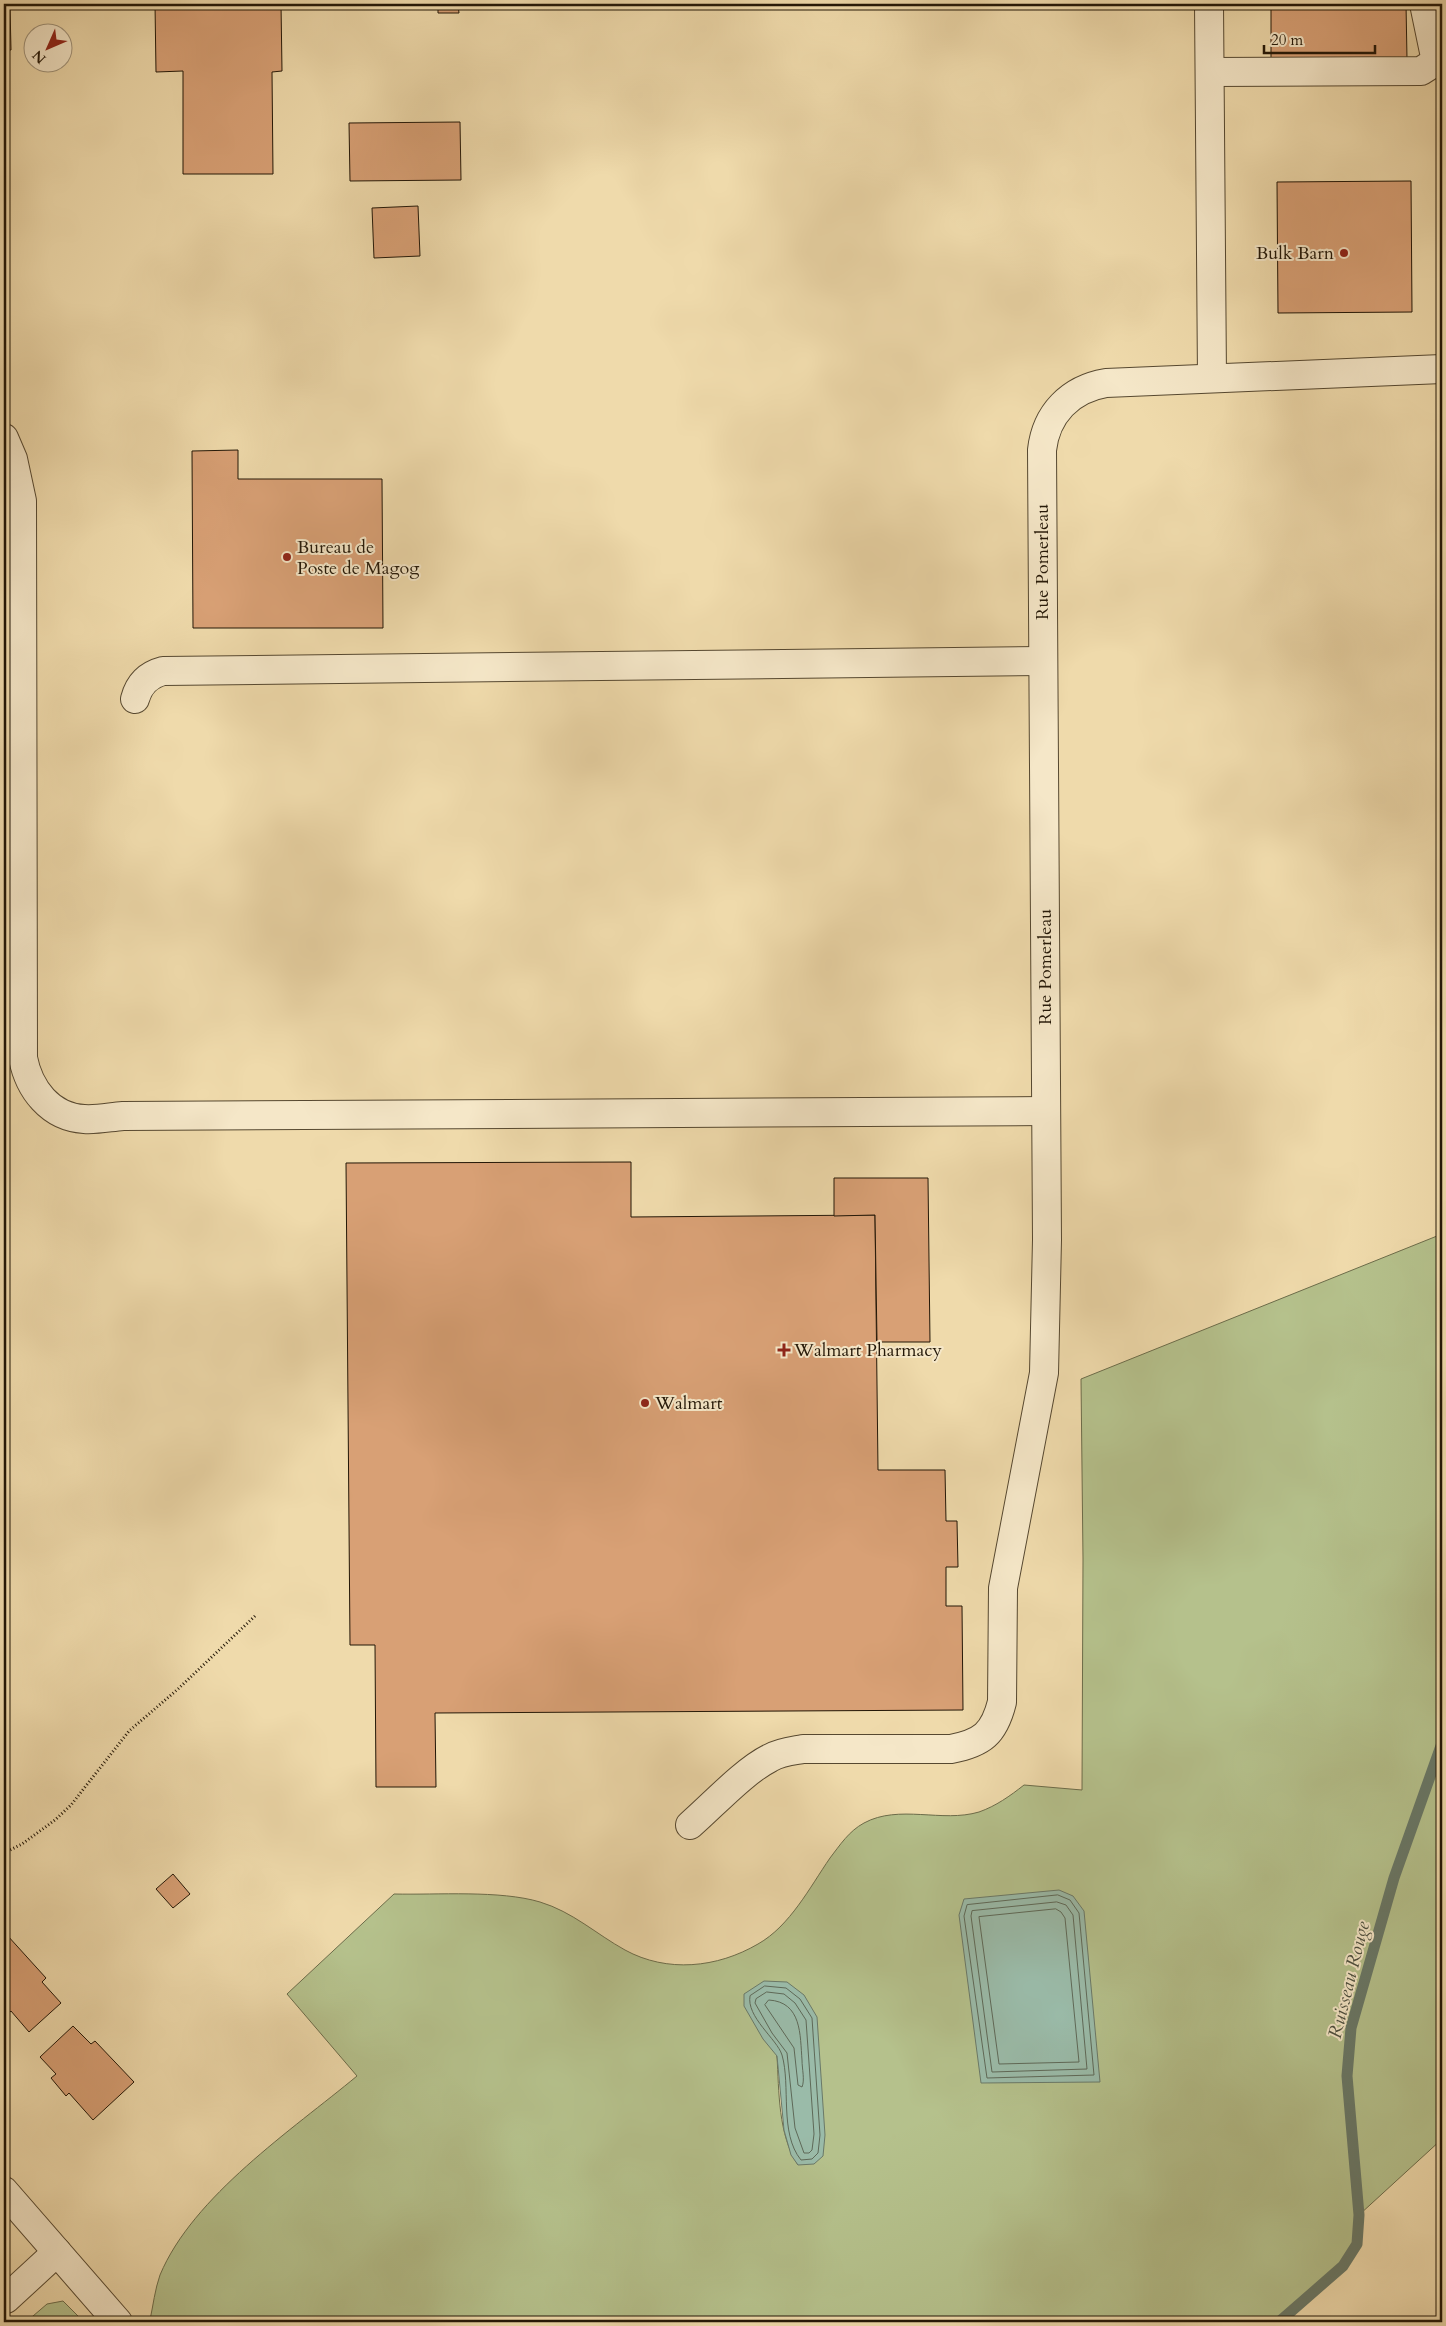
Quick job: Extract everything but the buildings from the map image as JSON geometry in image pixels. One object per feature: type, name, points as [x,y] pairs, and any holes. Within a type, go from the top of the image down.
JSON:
[{"type":"street","points":[[1209,4],[1212,378]]},
{"type":"street","points":[[1210,72],[1422,71],[1432,64],[1435,57],[1424,4]]},
{"type":"street","name":"Rue Pomerleau","points":[[690,1825],[755,1768],[769,1758],[786,1751],[803,1749],[951,1749],[970,1746],[986,1736],[998,1721],[1002,1702],[1004,1582],[1044,1373],[1046,1111],[1042,450],[1049,422],[1067,400],[1092,386],[1106,383],[1442,369]]},
{"type":"street","points":[[4,438],[13,459],[22,502],[22,1058],[30,1083],[47,1104],[64,1114],[83,1119],[123,1116],[1046,1111]]},
{"type":"street","points":[[135,699],[142,684],[148,678],[162,672],[1042,661]]},
{"type":"street","points":[[4,2191],[118,2322]]},
{"type":"street","points":[[6,2299],[57,2252]]},
{"type":"path","points":[[4,1853],[40,1833],[71,1805],[141,1718],[178,1689],[255,1616]]},
{"type":"green space","points":[[1442,1234],[1442,2139],[1359,2215],[1357,2244],[1343,2266],[1279,2322],[147,2322],[150,2320],[160,2275],[175,2246],[196,2218],[246,2166],[357,2076],[287,1994],[394,1894],[488,1894],[524,1898],[563,1911],[614,1944],[641,1957],[675,1965],[709,1963],[742,1952],[758,1944],[780,1927],[790,1917],[841,1843],[849,1834],[864,1823],[892,1815],[950,1816],[979,1812],[1003,1800],[1024,1785],[1082,1790],[1083,1559],[1081,1379]],"holes":[[[777,2056],[798,2165],[791,2153],[783,2127],[779,2098]]]},
{"type":"green space","points":[[63,2301],[84,2322],[26,2322],[47,2304]]},
{"type":"water","points":[[1059,1890],[1073,1896],[1084,1911],[1100,2082],[981,2083],[959,1915],[964,1899]]},
{"type":"water","points":[[764,1981],[787,1982],[804,1995],[817,2017],[825,2135],[823,2156],[814,2164],[798,2165],[791,2155],[784,2130],[777,2056],[763,2039],[744,2006],[744,1994]]},
{"type":"waterway","name":"Ruisseau Rouge","points":[[1279,2322],[1343,2266],[1357,2244],[1359,2215],[1347,2076],[1351,2028],[1394,1878],[1442,1743]]},
{"type":"place","name":"Bulk Barn","points":[[1344,253]]},
{"type":"place","name":"Bureau de Poste de Magog","points":[[287,557]]},
{"type":"place","name":"Walmart Pharmacy","points":[[784,1350]]},
{"type":"place","name":"Walmart","points":[[645,1403]]}]
